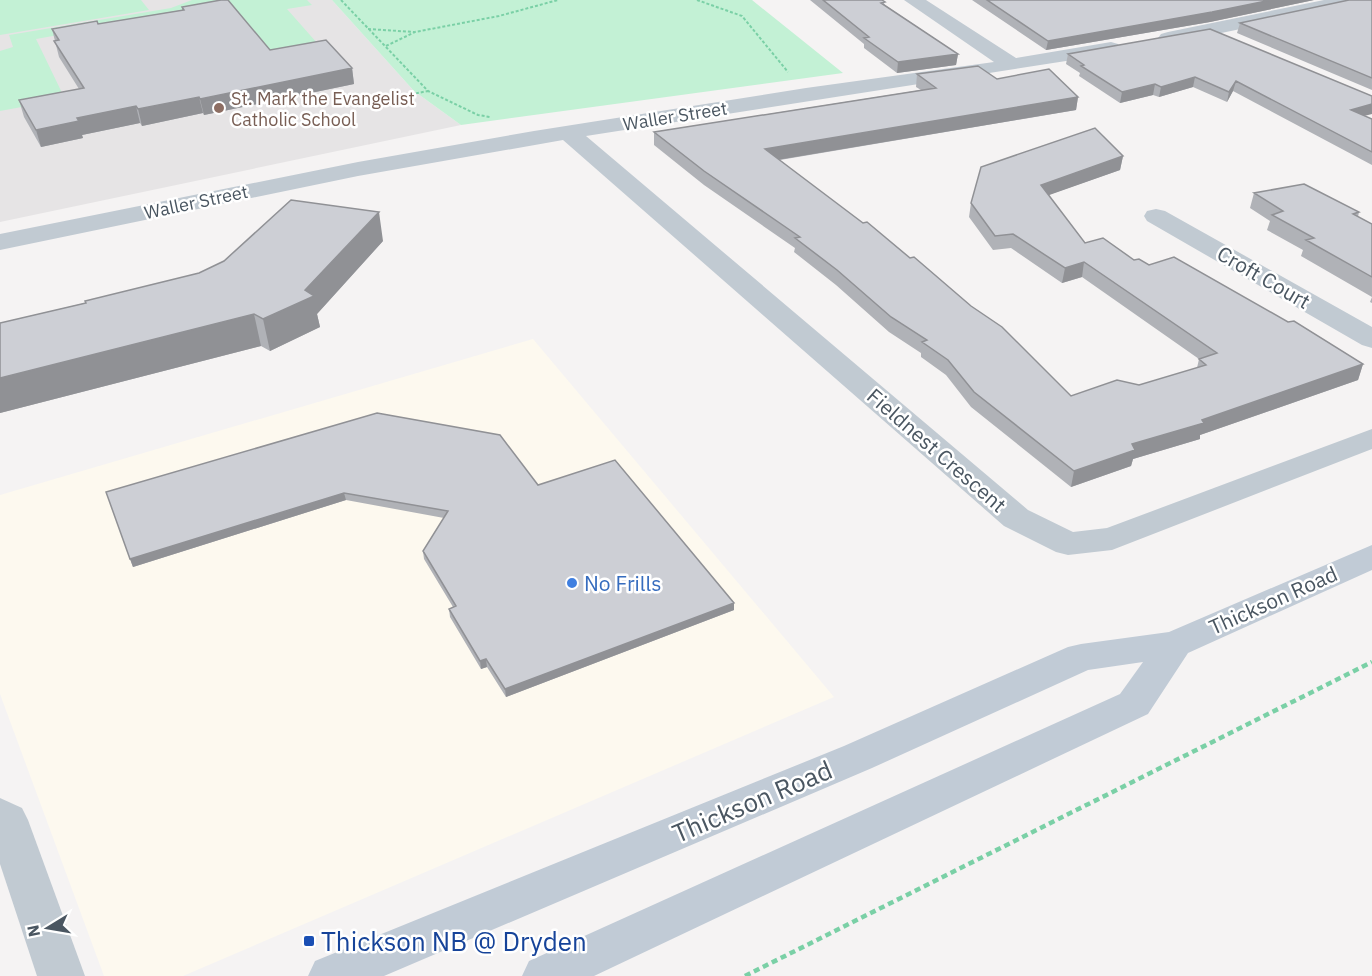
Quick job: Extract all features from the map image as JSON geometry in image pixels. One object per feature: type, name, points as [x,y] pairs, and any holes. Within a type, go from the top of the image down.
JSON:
[{"type":"main road","name":"Thickson Road","points":[[332,976],[858,757],[1082,657],[1175,644],[1372,556]]},
{"type":"main road","points":[[546,976],[1134,704],[1175,644]]},
{"type":"street","points":[[913,0],[1013,65]]},
{"type":"street","points":[[1152,40],[1351,0]]},
{"type":"street","points":[[1210,30],[1242,44]]},
{"type":"street","name":"Waller Street","points":[[0,242],[358,169],[806,94],[1013,65],[1129,45]]},
{"type":"street","name":"Fieldnest Crescent","points":[[567,133],[1016,518],[1068,544],[1112,539],[1372,438]]},
{"type":"street","name":"Croft Court","points":[[1156,216],[1372,339]]},
{"type":"street","points":[[0,815],[7,820],[61,976]]},
{"type":"path","points":[[341,0],[428,91],[478,115],[500,119]]},
{"type":"path","points":[[368,29],[415,32],[500,16],[558,0]]},
{"type":"path","points":[[697,0],[742,16],[806,94]]},
{"type":"path","points":[[386,46],[415,32]]},
{"type":"path","points":[[357,105],[428,91]]},
{"type":"path","points":[[745,976],[1372,662]]},
{"type":"shaded area","name":"St. Mark the Evangelist Catholic School","points":[[0,0],[332,0],[414,91],[461,125],[0,222]]},
{"type":"shaded area","points":[[533,339],[834,697],[183,976],[104,976],[0,694],[0,495]]},
{"type":"green space","points":[[0,0],[141,0],[149,10],[0,35]]},
{"type":"green space","points":[[192,0],[307,0],[312,5],[287,9],[325,52],[280,60],[227,5],[36,39],[65,99],[0,111],[0,51],[13,47],[9,35],[171,8]]},
{"type":"green space","points":[[332,0],[752,0],[843,73],[461,125],[414,91]]},
{"type":"building","points":[[228,0],[270,50],[326,40],[352,68],[200,99],[199,97],[138,109],[136,106],[77,118],[79,121],[36,130],[19,100],[84,88],[54,41],[59,40],[52,29],[184,10],[182,7]]},
{"type":"building","points":[[823,0],[882,0],[885,2],[881,3],[958,54],[898,62],[864,38],[869,37]]},
{"type":"building","points":[[987,0],[1271,0],[1048,41]]},
{"type":"building","points":[[1349,0],[1372,0],[1372,78],[1240,23]]},
{"type":"building","points":[[1210,29],[1372,96],[1372,104],[1351,110],[1372,119],[1372,152],[1236,81],[1229,92],[1195,77],[1161,87],[1155,84],[1122,92],[1081,66],[1084,65],[1068,54]]},
{"type":"building","points":[[978,66],[997,79],[1049,69],[1078,97],[765,149],[863,223],[867,222],[910,258],[914,257],[971,306],[1002,327],[1071,396],[1117,380],[1139,385],[1206,365],[1199,359],[1217,353],[1084,262],[1065,268],[1013,234],[995,236],[971,203],[981,167],[1095,128],[1123,156],[1041,185],[1085,243],[1103,238],[1134,260],[1139,259],[1149,265],[1174,257],[1288,322],[1294,321],[1363,364],[1202,420],[1204,423],[1132,444],[1135,450],[1074,471],[974,392],[948,360],[922,342],[927,340],[891,317],[837,270],[795,238],[800,237],[704,171],[654,132],[936,88],[917,74]]},
{"type":"building","points":[[1304,184],[1359,212],[1353,214],[1372,224],[1372,277],[1306,240],[1314,238],[1272,215],[1283,211],[1254,193]]},
{"type":"building","points":[[291,200],[379,212],[305,290],[314,296],[263,319],[254,314],[0,378],[0,323],[199,273],[224,261]]},
{"type":"building","points":[[377,413],[500,435],[538,485],[615,460],[734,603],[505,689],[486,659],[480,661],[449,609],[456,606],[423,551],[448,511],[344,493],[130,559],[106,492]]},
{"type":"place","name":"St. Mark the Evangelist Catholic School","points":[[219,108]]},
{"type":"place","name":"No Frills","points":[[572,583]]},
{"type":"place","name":"Thickson NB @ Dryden","points":[[309,941]]}]
